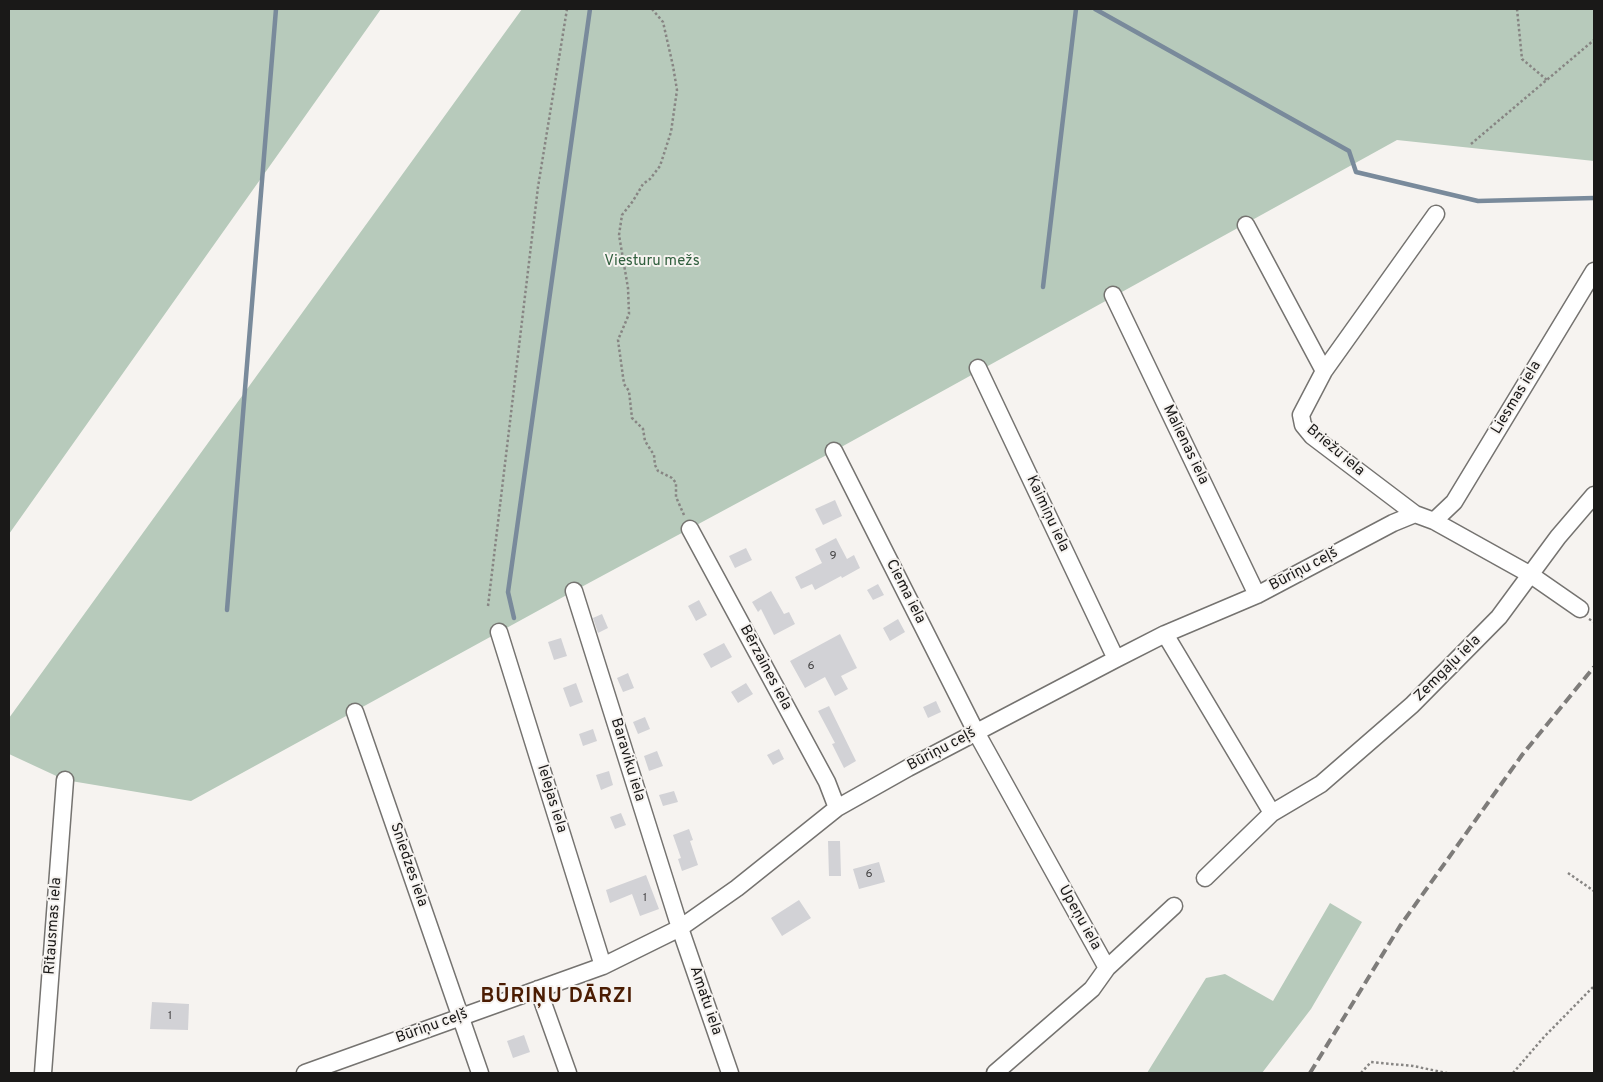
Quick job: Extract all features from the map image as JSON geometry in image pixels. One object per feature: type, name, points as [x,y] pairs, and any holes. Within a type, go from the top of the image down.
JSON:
[{"type":"street","name":"Briežu iela","points":[[1415,514],[1312,436],[1303,424],[1301,415],[1324,371],[1436,214]]},
{"type":"street","points":[[1246,225],[1324,371]]},
{"type":"street","name":"Liesmas iela","points":[[1434,521],[1454,502],[1594,271]]},
{"type":"street","name":"Malienas iela","points":[[1113,295],[1257,595]]},
{"type":"street","name":"Kaimiņu iela","points":[[978,368],[1116,659]]},
{"type":"street","name":"Ciema iela","points":[[834,451],[976,732]]},
{"type":"street","name":"Zemgaļu iela","points":[[1205,878],[1272,813],[1321,784],[1412,705],[1499,617],[1558,537],[1594,495]]},
{"type":"street","points":[[1415,514],[1434,521],[1531,575],[1580,609]]},
{"type":"street","name":"Būriņu ceļš","points":[[305,1073],[323,1070],[460,1017],[603,966],[680,928],[737,888],[837,808],[908,768],[1165,634],[1257,595],[1393,523],[1415,514]]},
{"type":"street","name":"Bērzaines iela","points":[[690,529],[827,782],[837,808]]},
{"type":"street","name":"Baraviku iela","points":[[574,591],[680,928]]},
{"type":"street","name":"Ielejas iela","points":[[499,632],[603,966]]},
{"type":"street","points":[[1165,634],[1272,813]]},
{"type":"street","name":"Sniedzes iela","points":[[355,712],[480,1073]]},
{"type":"street","name":"Upeņu iela","points":[[976,732],[1107,968],[1092,989],[995,1073]]},
{"type":"street","name":"Rītausmas iela","points":[[43,1073],[65,780]]},
{"type":"street","points":[[1107,968],[1174,906]]},
{"type":"street","name":"Amatu iela","points":[[680,928],[730,1073]]},
{"type":"street","points":[[538,989],[568,1073]]},
{"type":"path","points":[[488,606],[538,187],[567,9]]},
{"type":"path","points":[[652,9],[663,22],[674,66],[677,90],[671,132],[660,166],[650,179],[642,184],[622,215],[619,235],[628,288],[629,314],[618,340],[624,384],[629,391],[632,418],[643,428],[645,441],[654,456],[658,471],[672,478],[676,483],[676,497],[690,529]]},
{"type":"path","points":[[1517,9],[1522,59],[1547,80]]},
{"type":"path","points":[[1471,144],[1594,40]]},
{"type":"path","points":[[1568,874],[1594,891]]},
{"type":"path","points":[[1513,1073],[1544,1037],[1594,986]]},
{"type":"path","points":[[1361,1073],[1371,1062],[1413,1066],[1447,1073]]},
{"type":"green space","points":[[9,9],[381,9],[9,534]]},
{"type":"green space","name":"Viesturu mežs","points":[[522,9],[1594,9],[1594,161],[1397,140],[834,451],[191,801],[65,780],[9,754],[9,718]]},
{"type":"green space","points":[[1330,903],[1362,922],[1311,1009],[1262,1073],[1147,1073],[1206,978],[1225,974],[1273,1001]]},
{"type":"building","points":[[835,500],[842,516],[823,525],[815,509]]},
{"type":"building","points":[[836,538],[847,559],[854,555],[860,568],[815,590],[812,584],[801,589],[795,577],[822,563],[815,549]]},
{"type":"building","points":[[746,548],[752,560],[735,568],[729,556]]},
{"type":"building","points":[[878,584],[884,595],[873,600],[867,590]]},
{"type":"building","points":[[771,591],[784,614],[789,612],[795,624],[774,635],[761,609],[758,612],[752,602]]},
{"type":"building","points":[[699,600],[707,615],[696,621],[688,606]]},
{"type":"building","points":[[602,614],[608,628],[598,633],[593,618]]},
{"type":"building","points":[[898,619],[905,632],[890,641],[883,628]]},
{"type":"building","points":[[840,634],[857,668],[841,676],[848,689],[835,696],[825,677],[805,688],[790,661]]},
{"type":"building","points":[[561,638],[567,656],[554,660],[548,642]]},
{"type":"building","points":[[724,643],[732,657],[711,668],[703,654]]},
{"type":"building","points":[[628,673],[634,688],[623,692],[617,678]]},
{"type":"building","points":[[576,683],[583,702],[570,707],[563,688]]},
{"type":"building","points":[[746,683],[753,694],[738,703],[731,692]]},
{"type":"building","points":[[936,701],[941,712],[928,718],[923,707]]},
{"type":"building","points":[[829,706],[856,761],[844,768],[832,744],[835,743],[818,711]]},
{"type":"building","points":[[645,717],[650,729],[638,734],[633,722]]},
{"type":"building","points":[[593,729],[597,741],[583,746],[579,734]]},
{"type":"building","points":[[779,749],[784,759],[773,765],[767,755]]},
{"type":"building","points":[[657,751],[663,766],[649,771],[644,756]]},
{"type":"building","points":[[609,771],[613,785],[601,790],[596,775]]},
{"type":"building","points":[[674,791],[678,802],[663,806],[659,795]]},
{"type":"building","points":[[621,813],[626,825],[615,829],[610,817]]},
{"type":"building","points":[[689,829],[693,840],[690,841],[698,865],[682,871],[678,859],[681,858],[673,835]]},
{"type":"building","points":[[828,841],[840,841],[841,876],[829,876]]},
{"type":"building","points":[[879,862],[885,882],[859,889],[853,869]]},
{"type":"building","points":[[646,875],[659,909],[640,916],[632,894],[610,903],[606,890]]},
{"type":"building","points":[[799,900],[811,918],[782,936],[771,918]]},
{"type":"building","points":[[152,1002],[189,1004],[188,1030],[150,1029]]},
{"type":"building","points":[[524,1035],[530,1052],[513,1058],[507,1041]]},
{"type":"waterway","points":[[227,610],[276,9]]},
{"type":"waterway","points":[[514,618],[508,592],[590,9]]},
{"type":"waterway","points":[[1043,287],[1076,9]]},
{"type":"waterway","points":[[1095,9],[1349,151],[1356,172],[1478,201],[1594,198]]},
{"type":"railway","points":[[1310,1073],[1400,926],[1522,755],[1594,667]]},
{"type":"district","name":"BŪRIŅU DĀRZI","points":[[557,998]]}]
